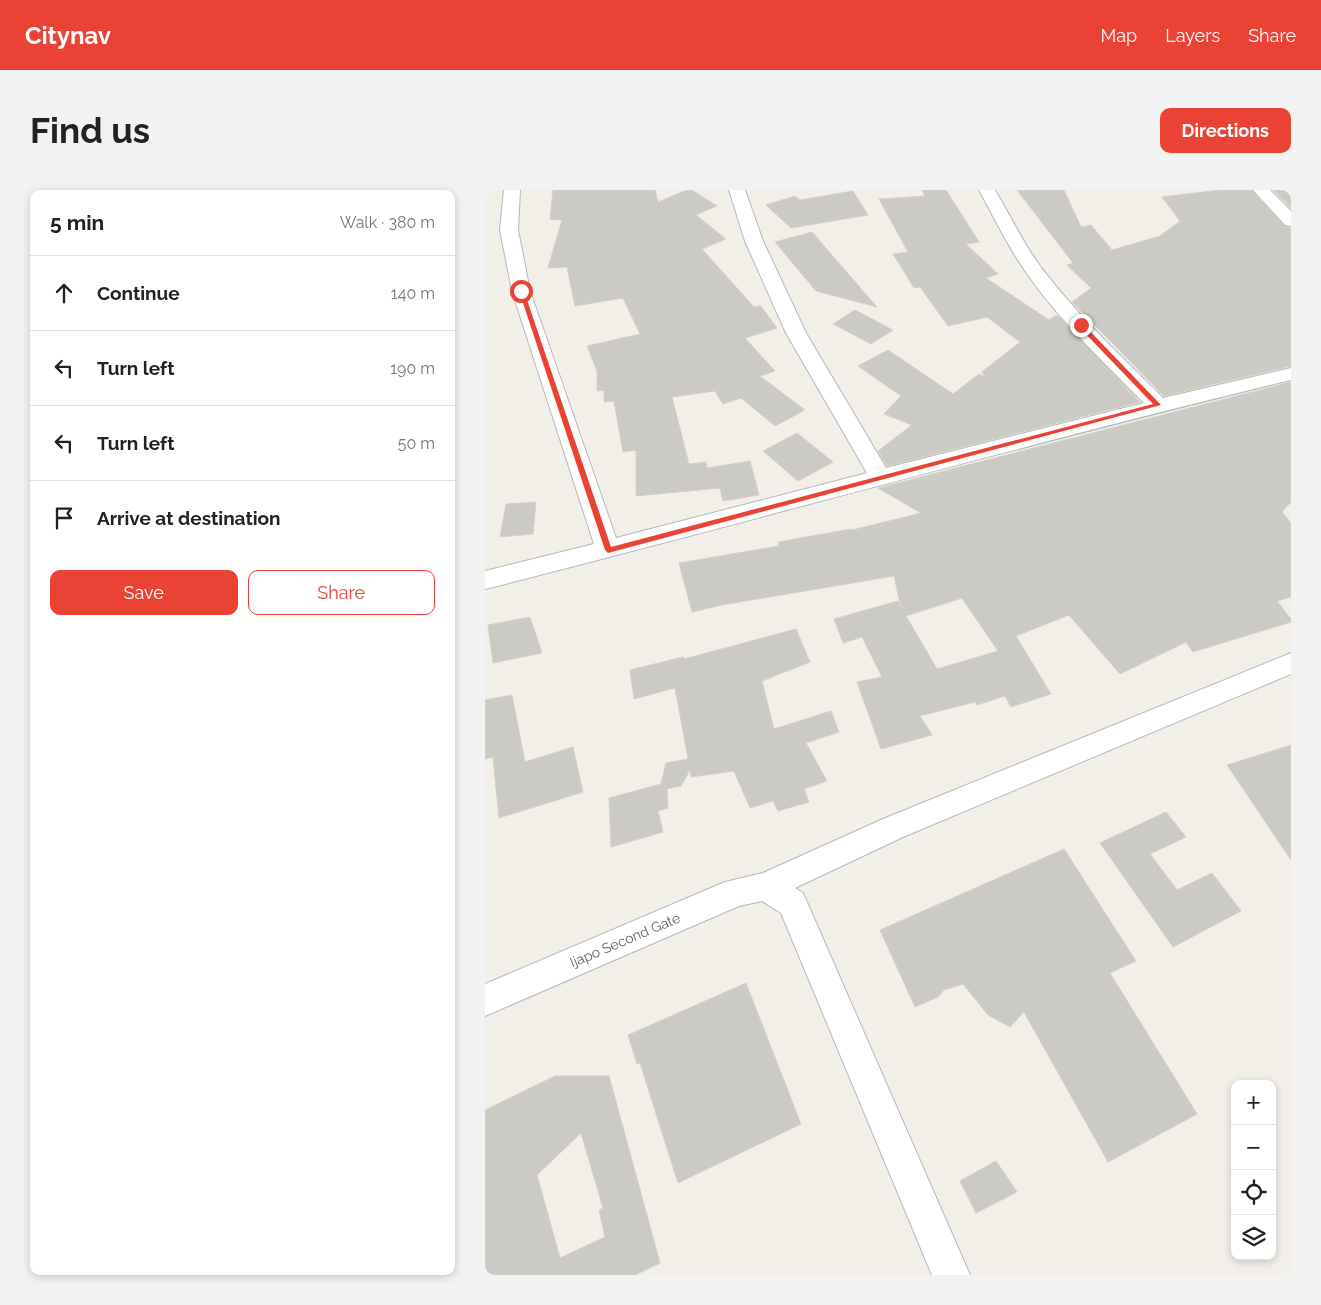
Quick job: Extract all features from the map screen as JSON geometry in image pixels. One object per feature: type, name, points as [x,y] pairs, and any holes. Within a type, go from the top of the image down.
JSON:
[{"type":"street","points":[[512,190],[509,230],[521,291],[608,550]]},
{"type":"street","points":[[737,190],[754,241],[796,333],[880,477]]},
{"type":"street","points":[[987,190],[1014,239],[1040,278],[1081,325],[1157,405]]},
{"type":"street","points":[[1261,190],[1291,221]]},
{"type":"street","points":[[485,580],[608,550],[1157,405],[1291,374]]},
{"type":"street","name":"Ijapo Second Gate","points":[[485,1000],[736,892],[767,886],[893,828],[1291,663]]},
{"type":"street","points":[[767,886],[792,903],[951,1275]]},
{"type":"building","points":[[553,190],[655,190],[658,202],[687,190],[692,190],[717,206],[696,215],[726,239],[702,249],[754,307],[761,306],[777,328],[745,338],[775,371],[760,376],[805,410],[775,426],[741,398],[723,404],[715,391],[672,397],[689,464],[706,462],[707,468],[750,461],[759,495],[723,501],[720,488],[636,496],[636,450],[623,452],[614,401],[604,402],[604,390],[597,391],[597,371],[587,346],[640,334],[623,298],[575,306],[567,267],[548,268],[562,220],[550,219]]},
{"type":"building","points":[[922,190],[946,190],[979,242],[966,244],[998,274],[986,278],[1049,320],[1057,315],[1140,402],[887,466],[878,451],[912,425],[884,414],[901,396],[858,366],[888,350],[953,394],[979,374],[985,377],[982,372],[1020,342],[987,317],[948,326],[920,287],[914,288],[893,254],[908,252],[879,199],[925,196]]},
{"type":"building","points":[[1017,190],[1064,190],[1081,227],[1091,225],[1112,250],[1160,236],[1180,221],[1162,197],[1220,190],[1251,190],[1284,226],[1291,228],[1291,366],[1164,396],[1072,302],[1091,288],[1067,265],[1073,263]]},
{"type":"building","points":[[1273,190],[1291,190],[1291,208]]},
{"type":"building","points":[[853,191],[868,215],[791,228],[766,205],[795,196],[800,200]]},
{"type":"building","points":[[812,232],[877,307],[816,291],[775,242]]},
{"type":"building","points":[[855,310],[893,330],[871,344],[833,324]]},
{"type":"building","points":[[1291,382],[1291,502],[1282,512],[1291,523],[1291,597],[1277,601],[1291,619],[1291,622],[1193,652],[1186,642],[1120,674],[1069,615],[1016,636],[1051,694],[1011,707],[1005,696],[977,705],[975,702],[920,716],[932,735],[881,749],[857,682],[882,677],[862,637],[843,643],[834,619],[898,601],[901,608],[894,576],[722,605],[692,612],[679,563],[779,546],[778,542],[852,530],[921,513],[878,488]],"holes":[[[962,598],[998,651],[937,669],[906,616]]]},
{"type":"building","points":[[797,433],[833,462],[798,481],[763,451]]},
{"type":"building","points":[[536,502],[533,534],[500,537],[506,504]]},
{"type":"building","points":[[530,617],[542,653],[493,663],[488,625]]},
{"type":"building","points":[[796,629],[810,662],[762,681],[774,729],[831,711],[839,732],[806,743],[827,781],[804,789],[809,802],[778,811],[773,801],[750,808],[734,771],[691,777],[690,770],[681,786],[667,789],[668,808],[658,811],[663,832],[611,847],[609,798],[661,784],[666,763],[688,759],[675,688],[634,699],[630,670],[683,657],[684,659]]},
{"type":"building","points":[[512,695],[525,762],[573,747],[583,792],[499,818],[493,757],[485,759],[485,700]]},
{"type":"building","points":[[1291,745],[1291,860],[1227,765]]},
{"type":"building","points":[[1166,812],[1186,837],[1150,854],[1177,890],[1212,873],[1241,911],[1173,947],[1100,843]]},
{"type":"building","points":[[1064,849],[1136,961],[1110,973],[1197,1114],[1108,1162],[1024,1012],[1010,1027],[988,1015],[963,984],[944,990],[938,997],[915,1007],[880,930]]},
{"type":"building","points":[[746,983],[801,1124],[678,1183],[640,1063],[637,1064],[628,1035]]},
{"type":"building","points":[[555,1076],[609,1076],[660,1263],[635,1275],[485,1275],[485,1110]],"holes":[[[581,1133],[603,1208],[599,1210],[605,1237],[560,1258],[537,1175]]]},
{"type":"building","points":[[996,1161],[1017,1192],[976,1213],[960,1181]]},
{"type":"route","points":[[521,291],[608,550],[1157,405],[1081,325]]}]
